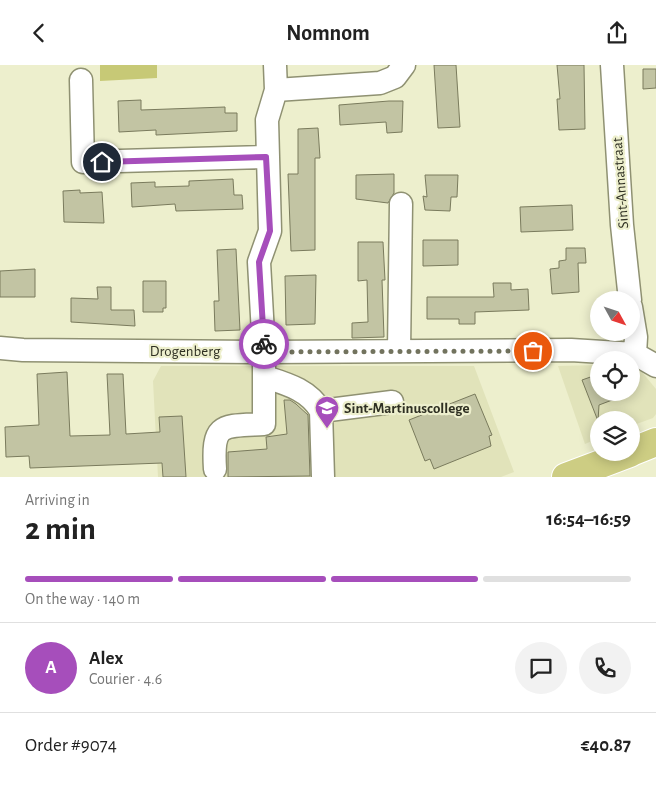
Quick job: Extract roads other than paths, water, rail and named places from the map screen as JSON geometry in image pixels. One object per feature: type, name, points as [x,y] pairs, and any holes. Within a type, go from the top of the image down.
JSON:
[{"type":"main road","points":[[640,448],[656,442]]},
{"type":"main road","points":[[566,477],[608,461]]},
{"type":"street","points":[[215,469],[214,439],[221,429],[231,425],[264,423],[265,377],[259,262],[270,231],[266,157],[267,120],[276,90],[274,65]]},
{"type":"street","points":[[276,90],[380,83],[395,77],[404,65]]},
{"type":"street","name":"Sint-Annastraat","points":[[612,65],[622,225],[629,291]]},
{"type":"street","points":[[80,80],[84,162],[266,157]]},
{"type":"street","points":[[399,351],[402,205]]},
{"type":"street","name":"Drogenberg","points":[[0,347],[23,350],[264,352],[590,351]]},
{"type":"street","points":[[640,357],[656,366]]},
{"type":"street","points":[[265,377],[314,398],[320,411],[324,477]]},
{"type":"street","points":[[320,411],[392,402]]},
{"type":"place","name":"Sint-Martinuscollege","points":[[327,429]]}]
